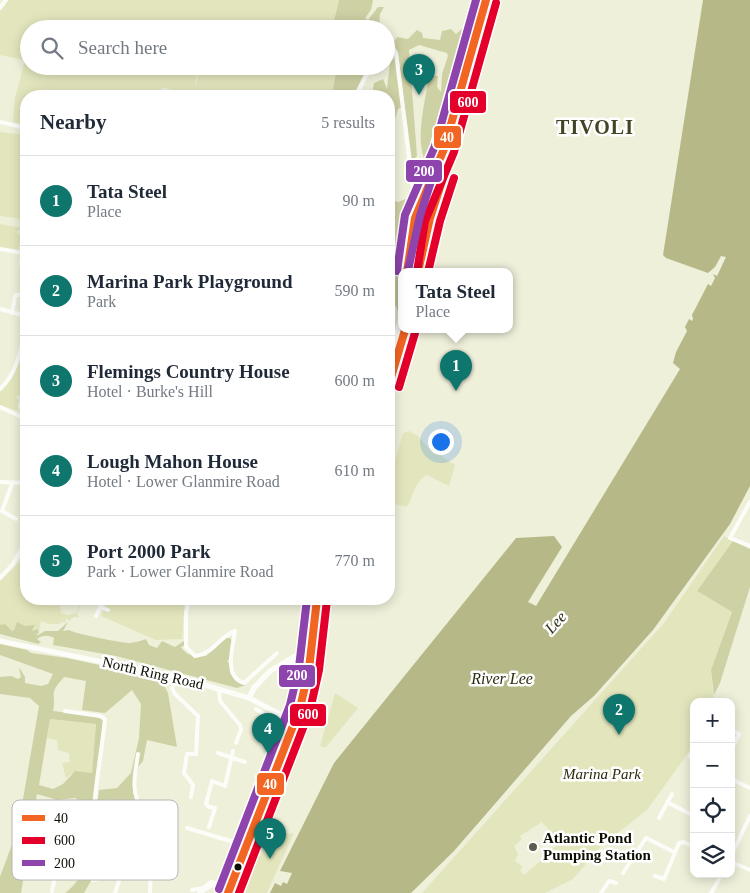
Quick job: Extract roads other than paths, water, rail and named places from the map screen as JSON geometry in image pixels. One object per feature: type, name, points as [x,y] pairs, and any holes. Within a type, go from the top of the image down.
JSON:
[{"type":"highway","points":[[407,268],[411,238],[420,206],[444,149],[486,0]]},
{"type":"highway","points":[[419,268],[430,218],[450,156],[492,0]]},
{"type":"highway","points":[[395,364],[404,333]]},
{"type":"highway","points":[[225,892],[247,846],[298,712],[309,669],[315,605]]},
{"type":"highway","points":[[254,828],[267,813],[300,724],[316,665],[319,635],[316,605]]},
{"type":"highway","points":[[249,698],[257,684],[270,671],[299,656],[305,645],[311,607]]},
{"type":"highway","points":[[298,712],[304,684],[311,607]]},
{"type":"highway","points":[[290,661],[302,668],[304,684]]},
{"type":"main road","name":"North Ring Road","points":[[0,641],[177,677],[249,698],[300,724]]},
{"type":"street","points":[[0,8],[6,0]]},
{"type":"street","points":[[395,51],[414,197],[420,206]]},
{"type":"street","points":[[359,90],[366,75]]},
{"type":"street","points":[[0,122],[20,127]]},
{"type":"street","points":[[0,249],[20,252]]},
{"type":"street","points":[[12,313],[15,297],[20,295]]},
{"type":"street","points":[[0,309],[20,315]]},
{"type":"street","points":[[0,389],[10,378],[20,357]]},
{"type":"street","points":[[0,407],[20,416]]},
{"type":"street","points":[[0,482],[20,483]]},
{"type":"street","points":[[12,484],[2,511],[16,519]]},
{"type":"street","points":[[750,502],[730,538],[750,546]]},
{"type":"street","points":[[0,578],[20,552]]},
{"type":"street","points":[[188,605],[186,647],[195,656],[205,655],[215,648],[223,637],[234,631],[231,671],[237,680],[244,682],[277,653]]},
{"type":"street","points":[[96,616],[100,607],[108,610]]},
{"type":"street","points":[[177,677],[172,688],[175,694],[198,716],[196,754],[187,754],[184,774],[194,786],[191,797]]},
{"type":"street","points":[[219,689],[220,701],[240,725],[241,730],[236,743]]},
{"type":"street","points":[[256,709],[291,732]]},
{"type":"street","points":[[65,711],[100,716],[105,719],[98,784],[94,800]]},
{"type":"street","points":[[209,827],[215,808],[206,804],[213,779],[225,786],[230,773],[233,751]]},
{"type":"street","points":[[218,753],[244,762]]},
{"type":"street","points":[[136,800],[134,795],[138,754]]},
{"type":"street","points":[[735,781],[750,788]]},
{"type":"street","points":[[658,818],[672,794]]},
{"type":"street","points":[[667,802],[690,814]]},
{"type":"street","points":[[735,848],[750,816]]},
{"type":"street","points":[[745,827],[750,829]]},
{"type":"street","points":[[187,828],[247,846]]},
{"type":"street","points":[[623,874],[646,838],[674,852]]},
{"type":"street","points":[[655,876],[664,878],[674,852],[681,842],[690,845]]},
{"type":"street","points":[[735,864],[750,870]]},
{"type":"street","points":[[711,893],[720,878]]},
{"type":"street","points":[[52,891],[55,880]]},
{"type":"street","points":[[115,893],[119,880]]},
{"type":"street","points":[[150,893],[151,880]]},
{"type":"street","points":[[601,893],[610,881],[616,882]]},
{"type":"street","points":[[192,890],[203,888],[211,882],[221,884],[225,892]]},
{"type":"street","points":[[200,893],[213,885],[225,892]]},
{"type":"water","name":"River Lee","points":[[703,0],[750,0],[750,486],[730,524],[653,630],[594,696],[571,716],[454,851],[411,893],[270,893],[275,883],[281,886],[283,882],[287,884],[292,873],[280,871],[334,763],[516,538],[554,536],[562,547],[528,602],[536,606],[680,369],[673,363],[676,352],[687,331],[685,327],[689,319],[692,321],[692,315],[708,284],[711,286],[715,278],[713,274],[717,276],[726,257],[721,256],[715,267],[708,273],[666,258],[663,255]]},
{"type":"place","name":"Flemings Country House","points":[[419,95]]},
{"type":"place","name":"Tata Steel","points":[[456,391]]},
{"type":"place","name":"Marina Park Playground","points":[[619,735]]},
{"type":"place","name":"Lough Mahon House","points":[[268,754]]},
{"type":"place","name":"Atlantic Pond Pumping Station","points":[[533,847]]},
{"type":"place","name":"Port 2000 Park","points":[[270,859]]},
{"type":"district","name":"TIVOLI","points":[[595,127]]},
{"type":"water label","name":"Lee","points":[[555,622]]},
{"type":"park label","name":"Marina Park","points":[[602,774]]}]
